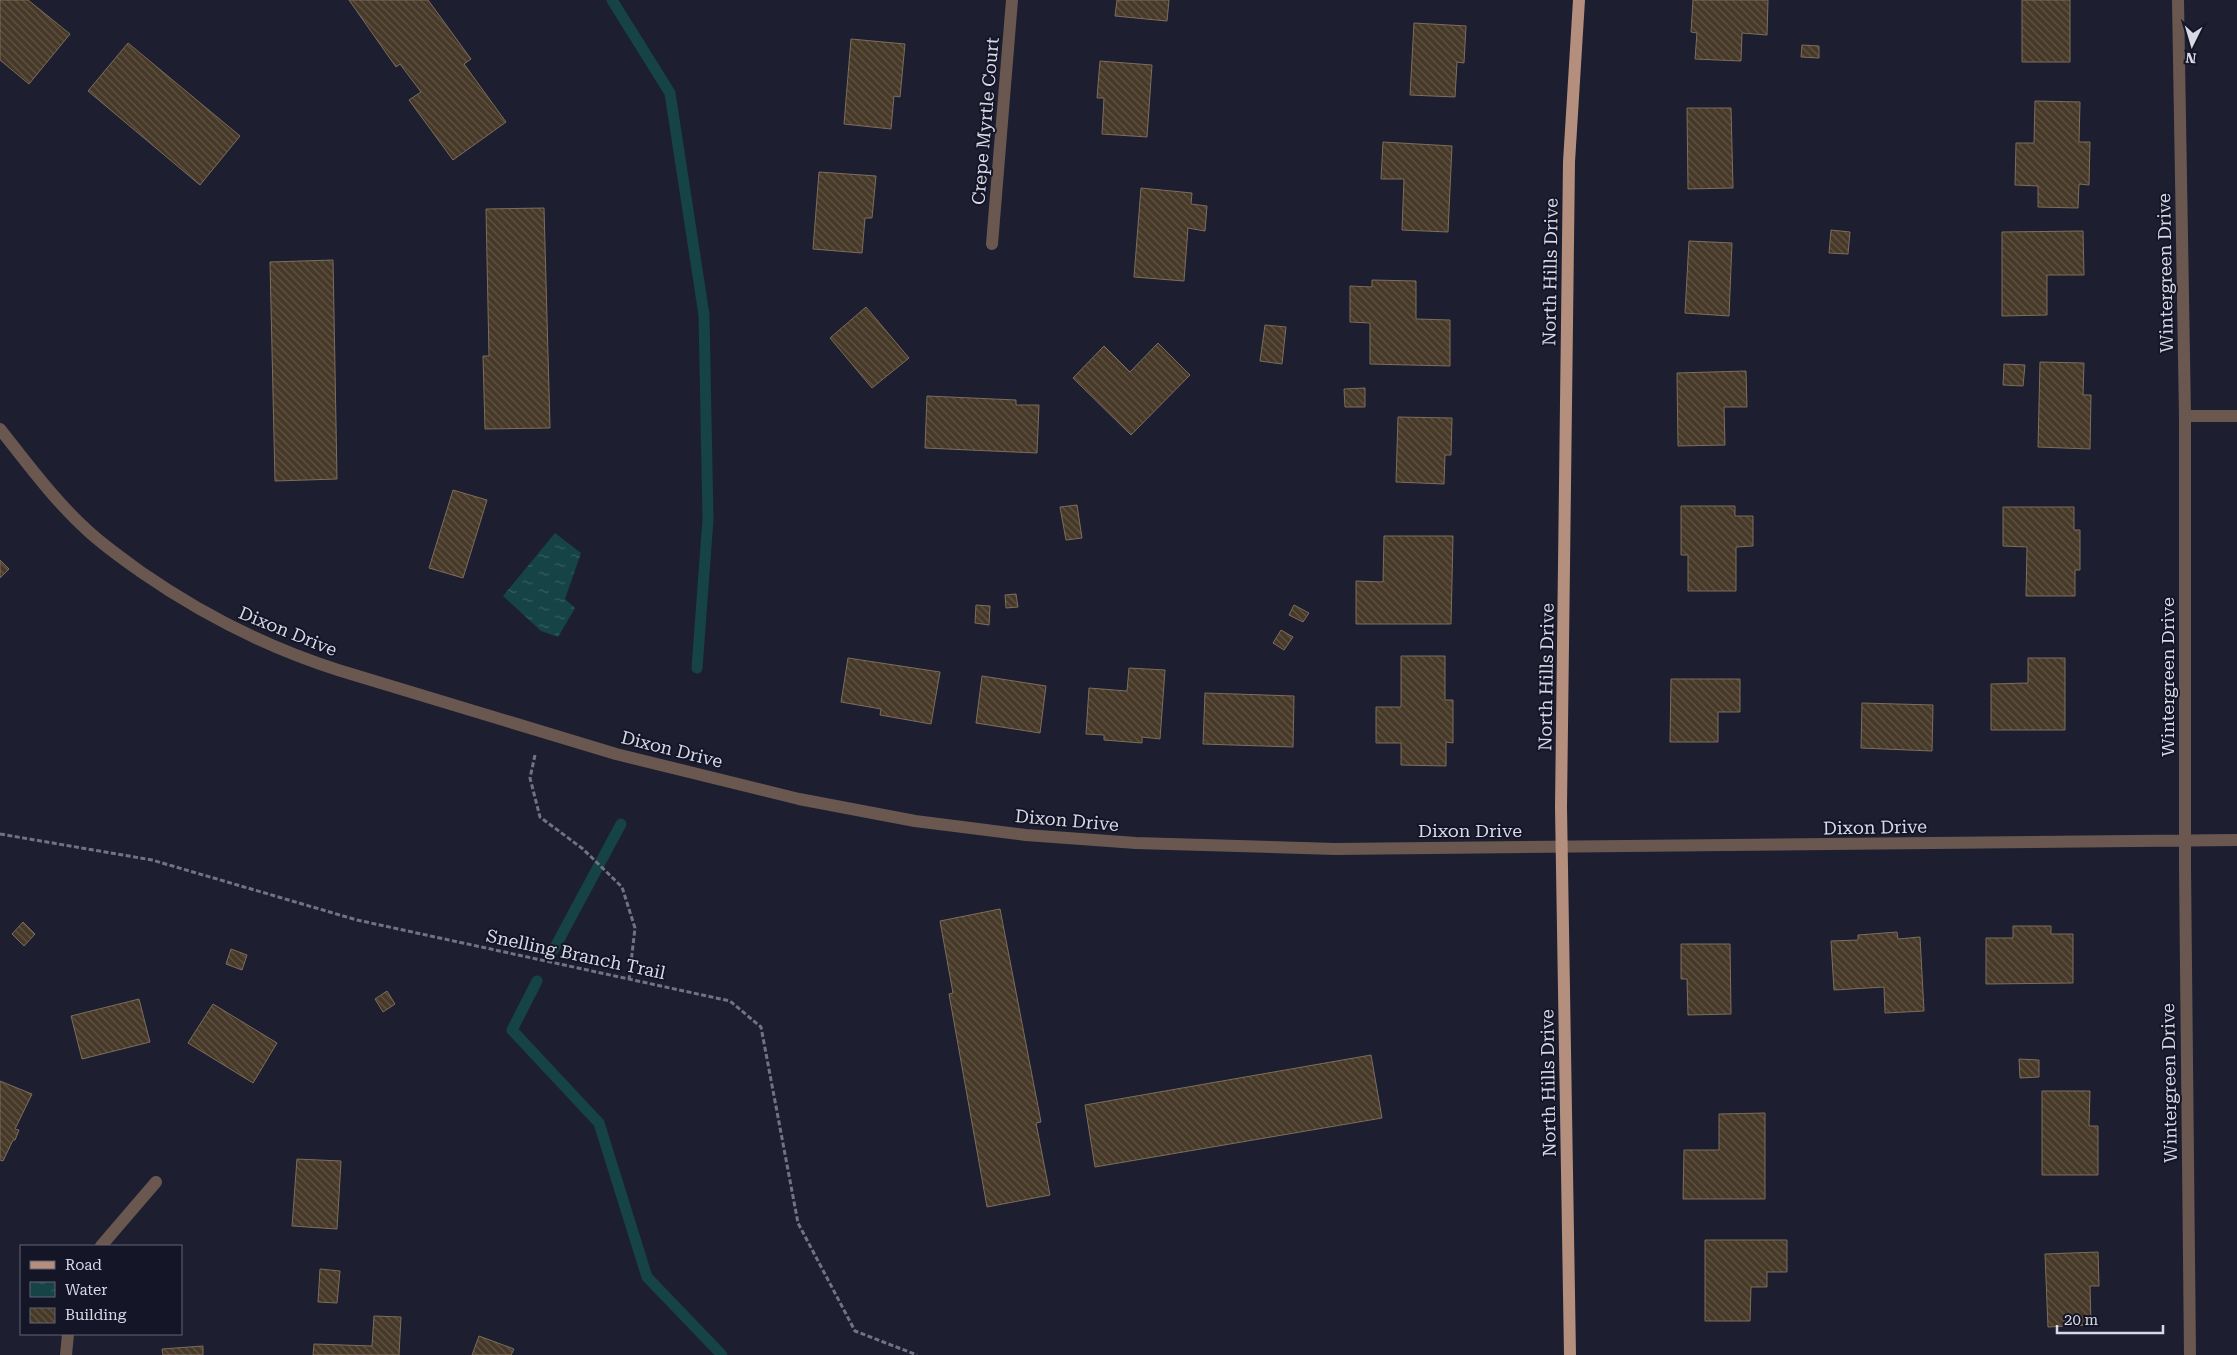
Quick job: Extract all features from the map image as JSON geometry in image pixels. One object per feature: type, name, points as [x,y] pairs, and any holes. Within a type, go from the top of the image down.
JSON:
[{"type":"main road","name":"North Hills Drive","points":[[1570,1355],[1562,848],[1569,162],[1579,0]]},
{"type":"street","name":"Crepe Myrtle Court","points":[[992,244],[1012,0]]},
{"type":"street","name":"Wintergreen Drive","points":[[2178,0],[2185,416],[2186,1082],[2190,1355]]},
{"type":"street","points":[[2185,416],[2237,416]]},
{"type":"street","name":"Dixon Drive","points":[[0,429],[35,473],[87,530],[170,592],[240,632],[298,657],[616,754],[799,799],[915,821],[1026,835],[1136,843],[1235,847],[1562,848],[2237,840]]},
{"type":"street","points":[[102,1245],[156,1182]]},
{"type":"street","points":[[66,1355],[68,1335]]},
{"type":"path","points":[[540,732],[530,778],[540,817],[583,849],[622,887],[635,928],[629,980]]},
{"type":"path","name":"Snelling Branch Trail","points":[[0,834],[152,860],[356,920],[730,1002],[761,1027],[798,1223],[855,1331],[917,1355]]},
{"type":"water","points":[[555,533],[581,553],[565,599],[575,608],[558,637],[541,631],[503,596]]},
{"type":"building","points":[[0,0],[28,0],[70,34],[29,84],[0,60]]},
{"type":"building","points":[[349,0],[428,0],[471,59],[464,64],[506,122],[453,160],[409,100],[421,92],[400,64],[396,67]]},
{"type":"building","points":[[1117,0],[1169,0],[1167,21],[1115,16]]},
{"type":"building","points":[[1693,0],[1768,0],[1767,35],[1742,33],[1741,61],[1695,59],[1697,33],[1691,32]]},
{"type":"building","points":[[2022,0],[2070,0],[2070,62],[2022,62]]},
{"type":"building","points":[[1414,23],[1466,26],[1464,63],[1457,62],[1455,97],[1410,95]]},
{"type":"building","points":[[851,39],[905,44],[900,97],[894,96],[891,129],[844,124]]},
{"type":"building","points":[[128,43],[240,136],[200,185],[88,91]]},
{"type":"building","points":[[1802,45],[1819,46],[1819,58],[1801,57]]},
{"type":"building","points":[[1100,61],[1152,65],[1147,137],[1102,134],[1104,98],[1097,98]]},
{"type":"building","points":[[2035,101],[2080,102],[2079,142],[2090,142],[2089,185],[2079,184],[2078,208],[2038,207],[2038,186],[2015,185],[2016,143],[2034,143]]},
{"type":"building","points":[[1687,108],[1731,108],[1733,188],[1688,189]]},
{"type":"building","points":[[1383,142],[1452,146],[1448,232],[1402,230],[1404,179],[1381,179]]},
{"type":"building","points":[[819,172],[876,176],[872,218],[865,218],[862,253],[813,249]]},
{"type":"building","points":[[1141,188],[1192,193],[1191,204],[1207,206],[1205,231],[1188,228],[1184,281],[1134,277]]},
{"type":"building","points":[[544,208],[550,428],[485,429],[483,356],[489,356],[486,209]]},
{"type":"building","points":[[1831,230],[1850,232],[1848,254],[1829,253]]},
{"type":"building","points":[[2083,231],[2084,275],[2047,275],[2047,315],[2002,316],[2002,232]]},
{"type":"building","points":[[1689,241],[1732,243],[1729,316],[1685,313]]},
{"type":"building","points":[[333,260],[337,479],[275,481],[270,262]]},
{"type":"building","points":[[1372,280],[1416,281],[1416,319],[1450,320],[1450,366],[1370,364],[1370,323],[1350,322],[1350,286],[1372,287]]},
{"type":"building","points":[[866,307],[909,358],[872,388],[830,338]]},
{"type":"building","points":[[1265,325],[1286,327],[1282,364],[1260,361]]},
{"type":"building","points":[[1158,343],[1190,375],[1131,435],[1073,378],[1104,346],[1130,372]]},
{"type":"building","points":[[2040,362],[2084,363],[2083,395],[2091,395],[2090,449],[2038,447]]},
{"type":"building","points":[[2004,364],[2025,365],[2023,386],[2003,385]]},
{"type":"building","points":[[1746,371],[1747,407],[1724,407],[1725,445],[1678,446],[1677,373]]},
{"type":"building","points":[[1365,388],[1365,407],[1345,407],[1344,389]]},
{"type":"building","points":[[927,396],[1016,400],[1016,405],[1039,405],[1037,453],[925,448]]},
{"type":"building","points":[[1398,417],[1452,418],[1451,455],[1445,455],[1444,484],[1396,482]]},
{"type":"building","points":[[453,490],[487,500],[463,578],[429,568]]},
{"type":"building","points":[[1077,505],[1082,538],[1066,540],[1060,507]]},
{"type":"building","points":[[1681,506],[1735,506],[1735,516],[1753,516],[1753,546],[1736,547],[1736,591],[1688,591],[1688,555],[1681,555]]},
{"type":"building","points":[[2003,507],[2074,507],[2074,530],[2080,530],[2080,570],[2075,570],[2075,596],[2026,596],[2027,547],[2003,546]]},
{"type":"building","points":[[1384,536],[1453,536],[1451,624],[1356,624],[1356,581],[1383,582]]},
{"type":"building","points":[[0,560],[9,569],[0,578]]},
{"type":"building","points":[[1016,594],[1018,607],[1006,608],[1005,595]]},
{"type":"building","points":[[976,605],[990,606],[989,625],[975,623]]},
{"type":"building","points":[[1294,605],[1309,613],[1303,622],[1289,615]]},
{"type":"building","points":[[1281,630],[1293,637],[1284,650],[1273,643]]},
{"type":"building","points":[[1401,656],[1445,656],[1445,700],[1453,700],[1453,743],[1446,742],[1446,766],[1401,765],[1401,743],[1376,743],[1376,707],[1401,707]]},
{"type":"building","points":[[848,658],[940,672],[931,724],[880,715],[881,709],[841,702]]},
{"type":"building","points":[[2028,658],[2065,658],[2065,730],[1991,730],[1991,684],[2028,683]]},
{"type":"building","points":[[1129,668],[1165,670],[1160,739],[1142,737],[1142,743],[1104,740],[1104,735],[1086,734],[1089,688],[1127,691]]},
{"type":"building","points":[[982,676],[1046,686],[1040,733],[976,723]]},
{"type":"building","points":[[1671,679],[1740,679],[1740,712],[1718,712],[1718,742],[1670,742]]},
{"type":"building","points":[[1205,693],[1294,696],[1293,747],[1203,744]]},
{"type":"building","points":[[1862,703],[1933,705],[1932,751],[1861,748]]},
{"type":"building","points":[[1000,909],[1041,1122],[1036,1123],[1050,1195],[987,1207],[949,994],[953,993],[940,921]]},
{"type":"building","points":[[23,922],[35,934],[24,946],[12,934]]},
{"type":"building","points":[[2013,926],[2051,926],[2051,934],[2073,934],[2073,983],[1986,984],[1986,938],[2013,938]]},
{"type":"building","points":[[1897,932],[1898,939],[1920,937],[1924,1011],[1885,1013],[1884,987],[1834,990],[1831,941],[1858,940],[1858,935]]},
{"type":"building","points":[[1681,944],[1730,944],[1731,1014],[1688,1015],[1687,979],[1681,979]]},
{"type":"building","points":[[231,949],[247,955],[242,970],[226,964]]},
{"type":"building","points":[[387,991],[395,1004],[383,1012],[375,999]]},
{"type":"building","points":[[139,999],[150,1042],[82,1059],[71,1016]]},
{"type":"building","points":[[213,1004],[277,1043],[253,1083],[188,1043]]},
{"type":"building","points":[[1371,1055],[1382,1118],[1095,1167],[1085,1105]]},
{"type":"building","points":[[2019,1059],[2039,1060],[2039,1077],[2020,1078]]},
{"type":"building","points":[[0,1081],[32,1094],[15,1129],[19,1130],[15,1140],[13,1140],[3,1161],[0,1160]]},
{"type":"building","points":[[2042,1091],[2090,1091],[2089,1126],[2098,1126],[2098,1175],[2042,1175]]},
{"type":"building","points":[[1765,1113],[1765,1199],[1683,1199],[1684,1150],[1719,1150],[1719,1114]]},
{"type":"building","points":[[297,1159],[341,1161],[337,1229],[292,1226]]},
{"type":"building","points":[[1705,1240],[1787,1240],[1787,1272],[1767,1272],[1767,1287],[1751,1287],[1750,1321],[1705,1321]]},
{"type":"building","points":[[2098,1252],[2099,1286],[2090,1286],[2091,1325],[2048,1327],[2045,1254]]},
{"type":"building","points":[[320,1269],[340,1271],[337,1303],[318,1302]]},
{"type":"building","points":[[374,1316],[401,1317],[399,1355],[313,1355],[314,1344],[372,1346]]},
{"type":"building","points":[[479,1336],[514,1349],[511,1355],[472,1355]]},
{"type":"building","points":[[203,1346],[203,1355],[163,1355],[162,1349]]},
{"type":"waterway","points":[[612,0],[670,93],[704,315],[708,519],[697,668]]},
{"type":"waterway","points":[[554,949],[621,824]]},
{"type":"waterway","points":[[537,981],[512,1030],[599,1123],[647,1277],[722,1355]]}]
